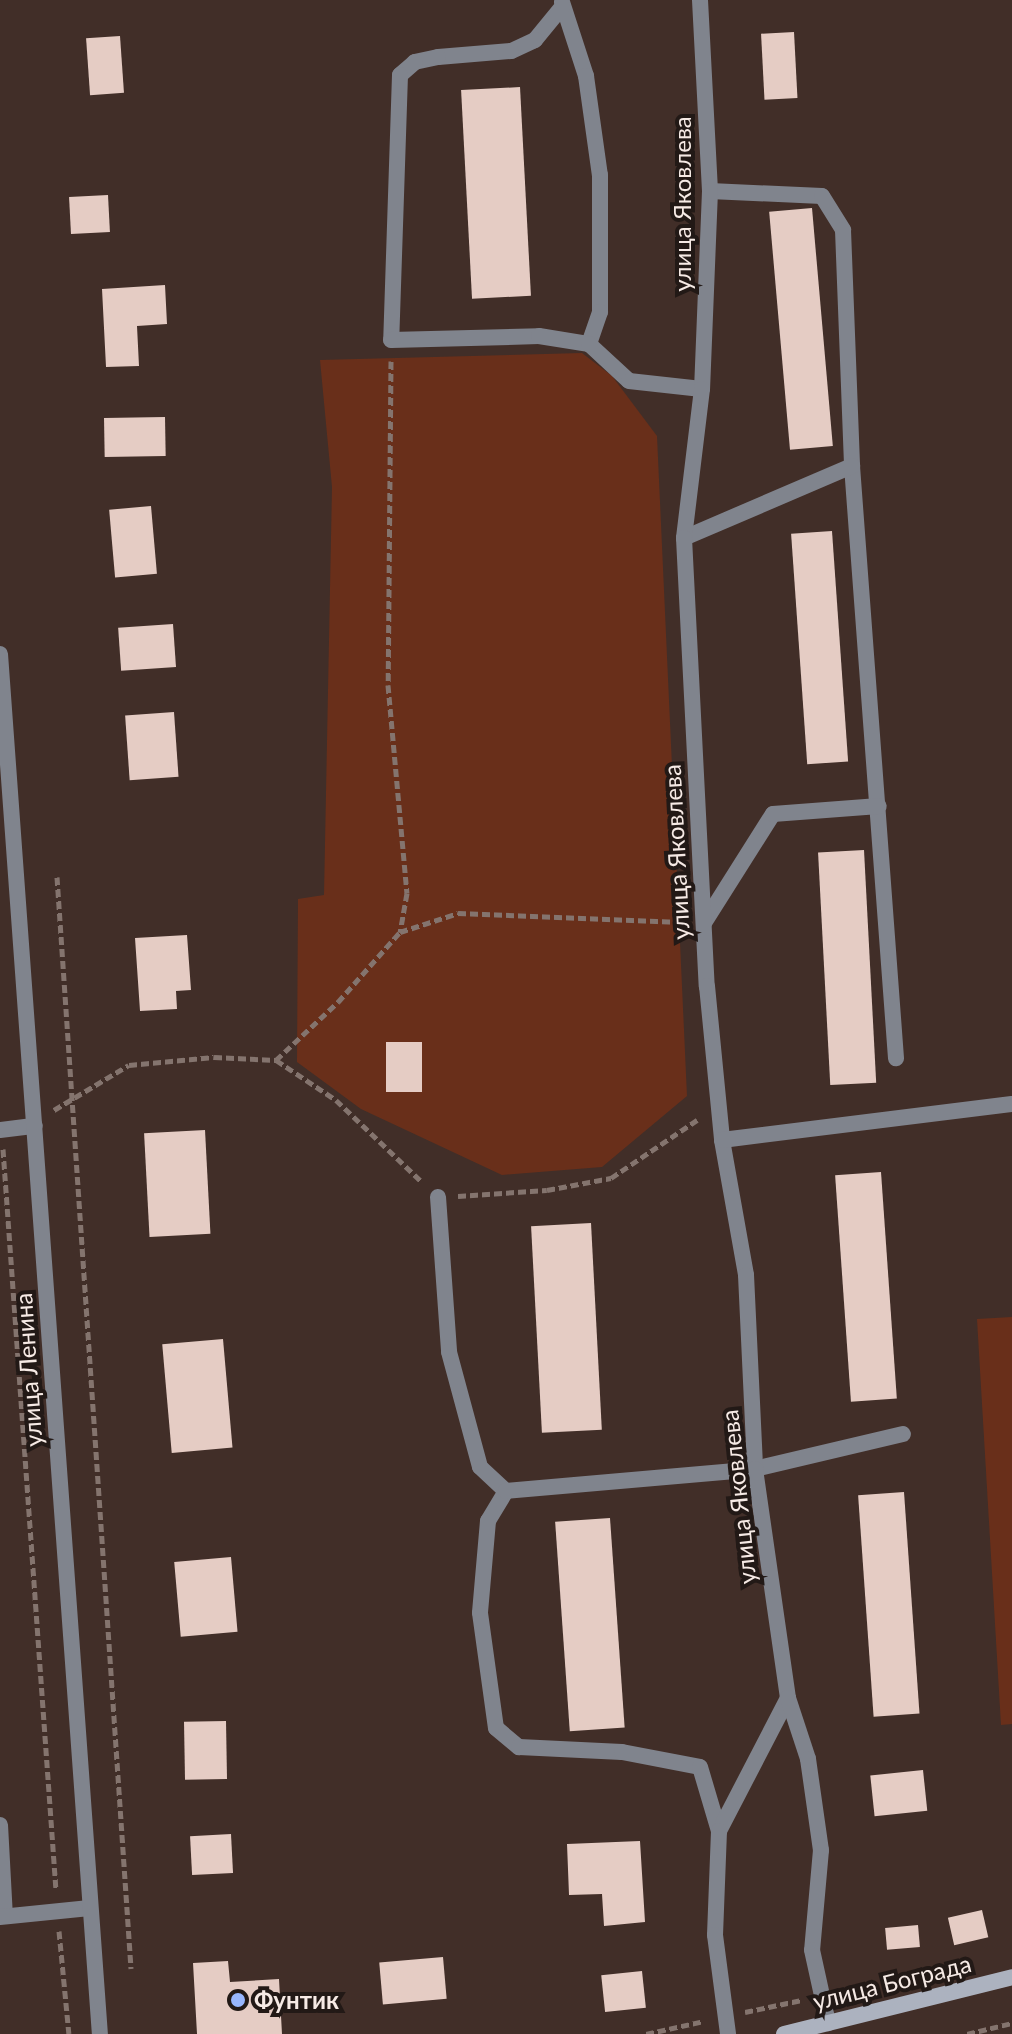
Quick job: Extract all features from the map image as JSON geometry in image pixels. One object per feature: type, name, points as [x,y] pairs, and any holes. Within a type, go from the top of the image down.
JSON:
[{"type":"main road","name":"улица Бограда","points":[[784,2034],[830,2028],[1012,1977]]},
{"type":"street","name":"улица Яковлева","points":[[700,0],[710,191],[702,389],[684,538],[704,923],[722,1140],[746,1275],[755,1469],[788,1698],[808,1759],[821,1850],[812,1950],[830,2028]]},
{"type":"street","points":[[562,3],[535,40],[511,51],[427,60],[400,75],[391,340],[539,336],[589,344],[629,381],[702,389]]},
{"type":"street","points":[[562,3],[586,76],[600,175],[600,312],[589,344]]},
{"type":"street","points":[[710,191],[822,196],[843,230],[852,466],[896,1058]]},
{"type":"street","points":[[684,538],[852,466]]},
{"type":"street","name":"улица Ленина","points":[[0,654],[100,2034]]},
{"type":"street","points":[[704,923],[773,814],[879,806]]},
{"type":"street","points":[[722,1140],[1012,1104]]},
{"type":"street","points":[[1,1130],[35,1126]]},
{"type":"street","points":[[438,1197],[449,1352],[480,1467],[506,1491],[755,1469],[903,1434]]},
{"type":"street","points":[[506,1491],[488,1521],[480,1613],[496,1728],[519,1747],[622,1752],[700,1767],[719,1831],[715,1935],[728,2034]]},
{"type":"street","points":[[719,1831],[788,1698]]},
{"type":"street","points":[[0,1825],[2,1916],[90,1908]]},
{"type":"path","points":[[391,340],[388,685],[407,893],[400,932]]},
{"type":"path","points":[[57,877],[131,1968]]},
{"type":"path","points":[[276,1060],[338,1002],[400,932],[458,913],[704,923]]},
{"type":"path","points":[[35,1126],[72,1096],[129,1065],[214,1057],[276,1060],[336,1100],[438,1197],[547,1190],[611,1178],[719,1105]]},
{"type":"path","points":[[1,1130],[57,1910],[69,2034]]},
{"type":"path","points":[[967,2034],[1012,2023]]},
{"type":"shaded area","points":[[582,353],[612,376],[657,436],[687,1096],[602,1167],[502,1175],[361,1109],[297,1062],[298,899],[324,895],[332,487],[320,360]]},
{"type":"shaded area","points":[[1012,1317],[1012,1724],[1001,1725],[977,1319]]},
{"type":"building","points":[[794,32],[797,98],[764,100],[761,34]]},
{"type":"building","points":[[120,36],[124,93],[90,95],[86,38]]},
{"type":"building","points":[[520,87],[531,296],[472,299],[461,90]]},
{"type":"building","points":[[108,195],[110,232],[71,234],[69,197]]},
{"type":"building","points":[[812,208],[833,446],[790,450],[769,212]]},
{"type":"building","points":[[165,285],[167,324],[137,326],[139,366],[106,367],[102,289]]},
{"type":"building","points":[[165,417],[166,456],[105,457],[104,418]]},
{"type":"building","points":[[151,506],[157,574],[115,577],[109,510]]},
{"type":"building","points":[[832,531],[848,761],[807,764],[791,534]]},
{"type":"building","points":[[173,624],[176,667],[121,671],[118,628]]},
{"type":"building","points":[[174,712],[179,777],[130,780],[125,715]]},
{"type":"building","points":[[864,850],[876,1083],[830,1085],[818,852]]},
{"type":"building","points":[[187,935],[191,990],[176,991],[177,1009],[140,1011],[135,938]]},
{"type":"building","points":[[386,1042],[422,1042],[422,1092],[386,1092]]},
{"type":"building","points":[[205,1130],[210,1234],[150,1237],[144,1133]]},
{"type":"building","points":[[881,1172],[897,1398],[851,1402],[835,1175]]},
{"type":"building","points":[[591,1223],[602,1430],[542,1433],[531,1226]]},
{"type":"building","points":[[223,1339],[232,1448],[172,1453],[162,1344]]},
{"type":"building","points":[[904,1492],[919,1713],[874,1717],[858,1495]]},
{"type":"building","points":[[610,1518],[625,1727],[570,1731],[555,1522]]},
{"type":"building","points":[[231,1557],[238,1632],[181,1637],[174,1562]]},
{"type":"building","points":[[226,1721],[227,1779],[185,1780],[184,1722]]},
{"type":"building","points":[[923,1770],[927,1811],[875,1816],[870,1776]]},
{"type":"building","points":[[231,1834],[233,1873],[192,1875],[190,1836]]},
{"type":"building","points":[[640,1841],[645,1922],[604,1926],[602,1894],[569,1895],[567,1844]]},
{"type":"building","points":[[982,1910],[988,1937],[954,1945],[948,1918]]},
{"type":"building","points":[[918,1925],[920,1947],[887,1950],[885,1928]]},
{"type":"building","points":[[443,1957],[447,1999],[383,2004],[379,1963]]},
{"type":"building","name":"Фунтик","points":[[228,1961],[230,1982],[279,1979],[282,2034],[197,2034],[193,1963]]},
{"type":"building","points":[[642,1971],[646,2008],[605,2012],[601,1975]]},
{"type":"place","name":"Фунтик","points":[[238,2000]]}]
